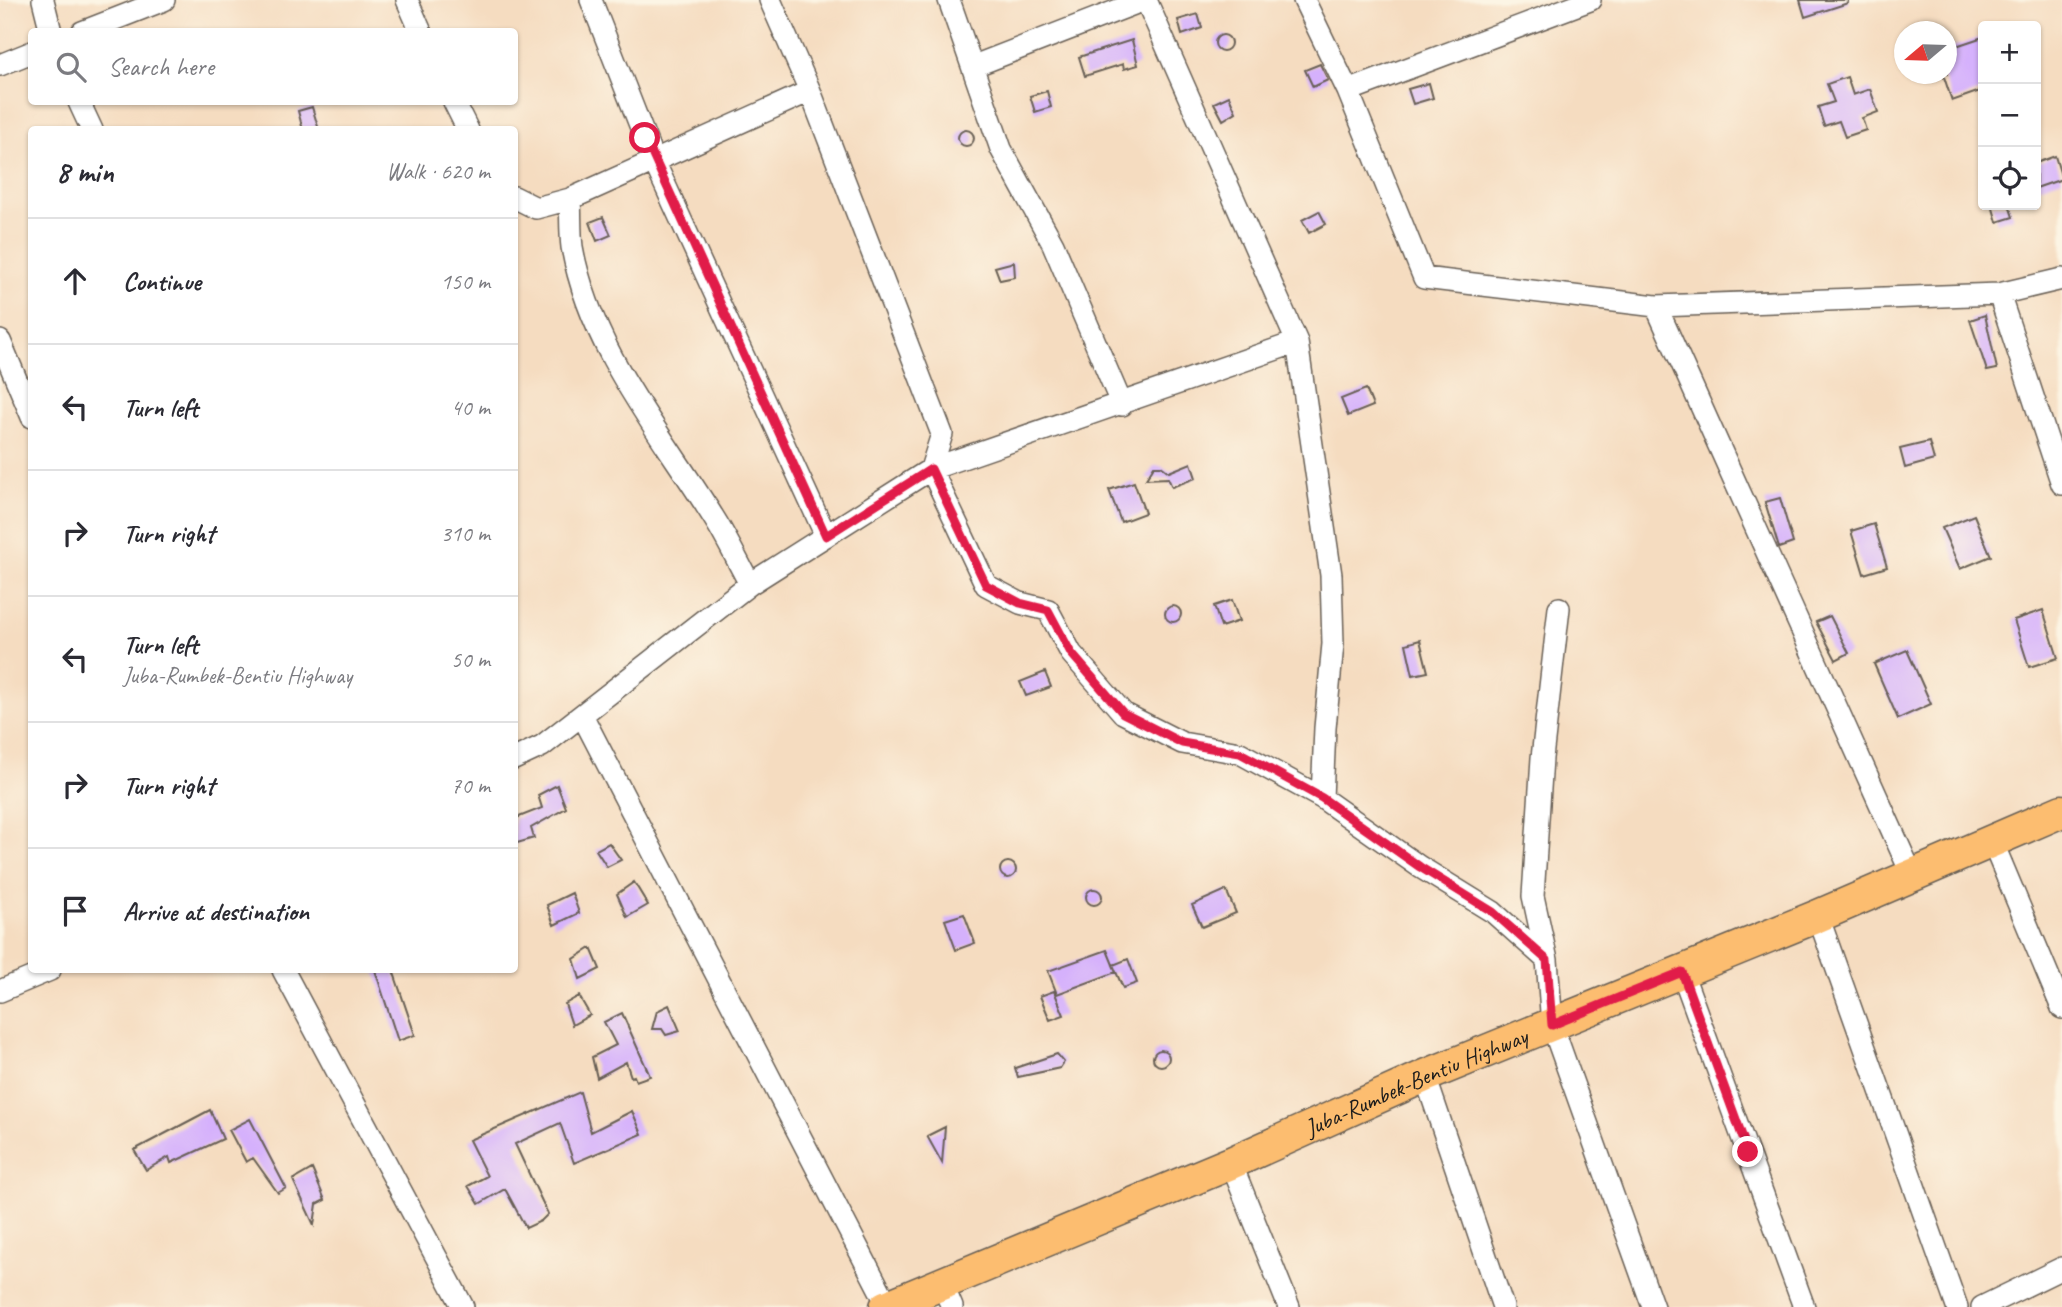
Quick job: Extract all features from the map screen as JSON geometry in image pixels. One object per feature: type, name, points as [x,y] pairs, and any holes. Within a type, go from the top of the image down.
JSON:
[{"type":"main road","name":"Juba-Rumbek-Bentiu Highway","points":[[887,1307],[947,1295],[1425,1076],[1818,916],[2062,811]]},
{"type":"street","points":[[43,0],[50,28]]},
{"type":"street","points":[[92,28],[164,0]]},
{"type":"street","points":[[407,0],[419,28]]},
{"type":"street","points":[[591,0],[654,161],[826,536]]},
{"type":"street","points":[[770,0],[810,92],[942,433],[931,469],[986,585],[1020,603],[1048,610],[1071,653],[1123,713],[1182,743],[1240,753],[1322,798],[1420,867],[1493,912],[1547,960]]},
{"type":"street","points":[[948,0],[974,66],[1001,149],[1054,244],[1122,405]]},
{"type":"street","points":[[974,66],[1145,0],[1297,342],[1331,575],[1333,644],[1322,798]]},
{"type":"street","points":[[1304,0],[1348,91],[1424,278],[1656,306],[1999,294],[2062,279]]},
{"type":"street","points":[[1348,91],[1590,0]]},
{"type":"street","points":[[0,65],[28,54]]},
{"type":"street","points":[[518,199],[536,208],[570,199],[810,92]]},
{"type":"street","points":[[80,105],[90,126]]},
{"type":"street","points":[[456,105],[466,126]]},
{"type":"street","points":[[570,199],[572,246],[586,297],[606,346],[675,463],[716,523],[750,584]]},
{"type":"street","points":[[1999,294],[2062,484]]},
{"type":"street","points":[[1656,306],[1912,875]]},
{"type":"street","points":[[0,341],[28,408]]},
{"type":"street","points":[[518,757],[542,746],[750,584],[931,469],[1122,405],[1297,342]]},
{"type":"street","points":[[1559,608],[1542,758],[1533,895],[1547,960],[1552,1025],[1653,1307]]},
{"type":"street","points":[[582,715],[887,1307]]},
{"type":"street","points":[[1992,841],[2062,1009]]},
{"type":"street","points":[[1818,916],[1957,1307]]},
{"type":"street","points":[[1682,972],[1804,1307]]},
{"type":"street","points":[[0,991],[43,973]]},
{"type":"street","points":[[285,973],[463,1307]]},
{"type":"street","points":[[1425,1076],[1503,1307]]},
{"type":"street","points":[[1231,1163],[1289,1307]]},
{"type":"street","points":[[1982,1307],[2062,1268]]},
{"type":"building","points":[[1800,0],[1848,0],[1848,3],[1805,17]]},
{"type":"building","points":[[1198,14],[1202,28],[1182,35],[1178,20]]},
{"type":"building","points":[[1223,35],[1231,43],[1223,51],[1215,43]]},
{"type":"building","points":[[1978,39],[1978,92],[1952,101],[1946,84],[1957,84],[1957,46]]},
{"type":"building","points":[[1132,40],[1138,65],[1124,69],[1123,64],[1085,76],[1079,57]]},
{"type":"building","points":[[1320,64],[1328,80],[1313,87],[1305,70]]},
{"type":"building","points":[[1847,77],[1853,95],[1870,89],[1878,112],[1862,118],[1866,130],[1845,137],[1839,121],[1824,126],[1818,107],[1834,102],[1827,84]]},
{"type":"building","points":[[1429,83],[1433,98],[1413,104],[1408,89]]},
{"type":"building","points":[[1047,91],[1051,107],[1035,112],[1030,96]]},
{"type":"building","points":[[1229,96],[1236,112],[1223,120],[1214,103]]},
{"type":"building","points":[[312,107],[318,126],[302,126],[298,111]]},
{"type":"building","points":[[966,130],[974,138],[966,146],[958,138]]},
{"type":"building","points":[[2055,156],[2062,179],[2041,186],[2041,161]]},
{"type":"building","points":[[1993,210],[2011,210],[2013,217],[1997,222]]},
{"type":"building","points":[[1319,211],[1326,224],[1309,233],[1302,220]]},
{"type":"building","points":[[603,217],[611,235],[597,241],[590,222]]},
{"type":"building","points":[[1014,262],[1015,277],[1000,280],[995,267]]},
{"type":"building","points":[[1985,315],[1997,369],[1987,371],[1970,320]]},
{"type":"building","points":[[1366,389],[1373,406],[1348,416],[1341,399]]},
{"type":"building","points":[[1929,442],[1934,460],[1905,468],[1900,449]]},
{"type":"building","points":[[1191,463],[1196,478],[1172,487],[1168,478],[1146,479],[1154,466],[1161,466],[1169,472]]},
{"type":"building","points":[[1134,482],[1145,513],[1121,522],[1109,490]]},
{"type":"building","points":[[1780,498],[1793,543],[1779,548],[1765,502]]},
{"type":"building","points":[[1974,515],[1991,556],[1960,569],[1942,528]]},
{"type":"building","points":[[1874,524],[1887,567],[1864,574],[1851,531]]},
{"type":"building","points":[[1232,600],[1239,621],[1221,627],[1214,606]]},
{"type":"building","points":[[1173,606],[1179,608],[1179,620],[1173,622],[1167,620],[1165,614],[1167,608]]},
{"type":"building","points":[[2043,610],[2058,658],[2029,667],[2014,620]]},
{"type":"building","points":[[1830,616],[1849,653],[1836,660],[1816,622]]},
{"type":"building","points":[[1420,640],[1428,672],[1413,675],[1406,644]]},
{"type":"building","points":[[1907,650],[1931,704],[1898,719],[1874,664]]},
{"type":"building","points":[[1045,672],[1051,687],[1026,696],[1020,682]]},
{"type":"building","points":[[557,785],[566,808],[531,828],[534,838],[518,843],[518,817],[542,808],[538,795]]},
{"type":"building","points":[[609,843],[621,860],[607,867],[596,850]]},
{"type":"building","points":[[1008,862],[1016,870],[1008,878],[1000,870]]},
{"type":"building","points":[[634,882],[648,905],[627,917],[617,894]]},
{"type":"building","points":[[1094,889],[1100,891],[1100,903],[1094,905],[1088,903],[1086,897],[1088,891]]},
{"type":"building","points":[[1226,890],[1236,913],[1202,927],[1192,905]]},
{"type":"building","points":[[572,893],[579,913],[554,925],[547,905]]},
{"type":"building","points":[[964,914],[975,943],[956,950],[945,920]]},
{"type":"building","points":[[591,948],[600,969],[580,979],[574,959]]},
{"type":"building","points":[[1107,950],[1116,972],[1057,994],[1048,971]]},
{"type":"building","points":[[1128,959],[1137,983],[1123,988],[1113,965]]},
{"type":"building","points":[[376,973],[394,973],[415,1035],[398,1041]]},
{"type":"building","points":[[1054,991],[1064,1015],[1050,1020],[1040,996]]},
{"type":"building","points":[[579,996],[590,1015],[572,1025],[565,1004]]},
{"type":"building","points":[[669,1005],[680,1031],[666,1035],[662,1029],[652,1029],[657,1011]]},
{"type":"building","points":[[622,1013],[650,1076],[636,1081],[634,1076],[631,1077],[626,1062],[597,1078],[592,1057],[616,1045],[604,1022]]},
{"type":"building","points":[[1161,1050],[1169,1058],[1161,1066],[1153,1058]]},
{"type":"building","points":[[1057,1054],[1064,1062],[1060,1068],[1018,1077],[1015,1068]]},
{"type":"building","points":[[580,1092],[591,1132],[632,1111],[642,1134],[574,1163],[560,1123],[515,1144],[548,1214],[541,1221],[526,1228],[505,1189],[479,1204],[468,1186],[487,1176],[469,1140]]},
{"type":"building","points":[[210,1110],[223,1139],[171,1163],[169,1157],[146,1170],[134,1150]]},
{"type":"building","points":[[250,1119],[286,1188],[278,1193],[253,1158],[246,1162],[229,1130]]},
{"type":"building","points":[[945,1127],[942,1163],[927,1136]]},
{"type":"building","points":[[312,1169],[325,1200],[317,1204],[314,1225],[293,1180]]},
{"type":"route","points":[[645,138],[826,536],[931,469],[986,585],[1020,603],[1048,610],[1071,653],[1123,713],[1182,743],[1240,753],[1322,798],[1420,867],[1493,912],[1547,960],[1552,1025],[1682,972],[1748,1152]]}]
